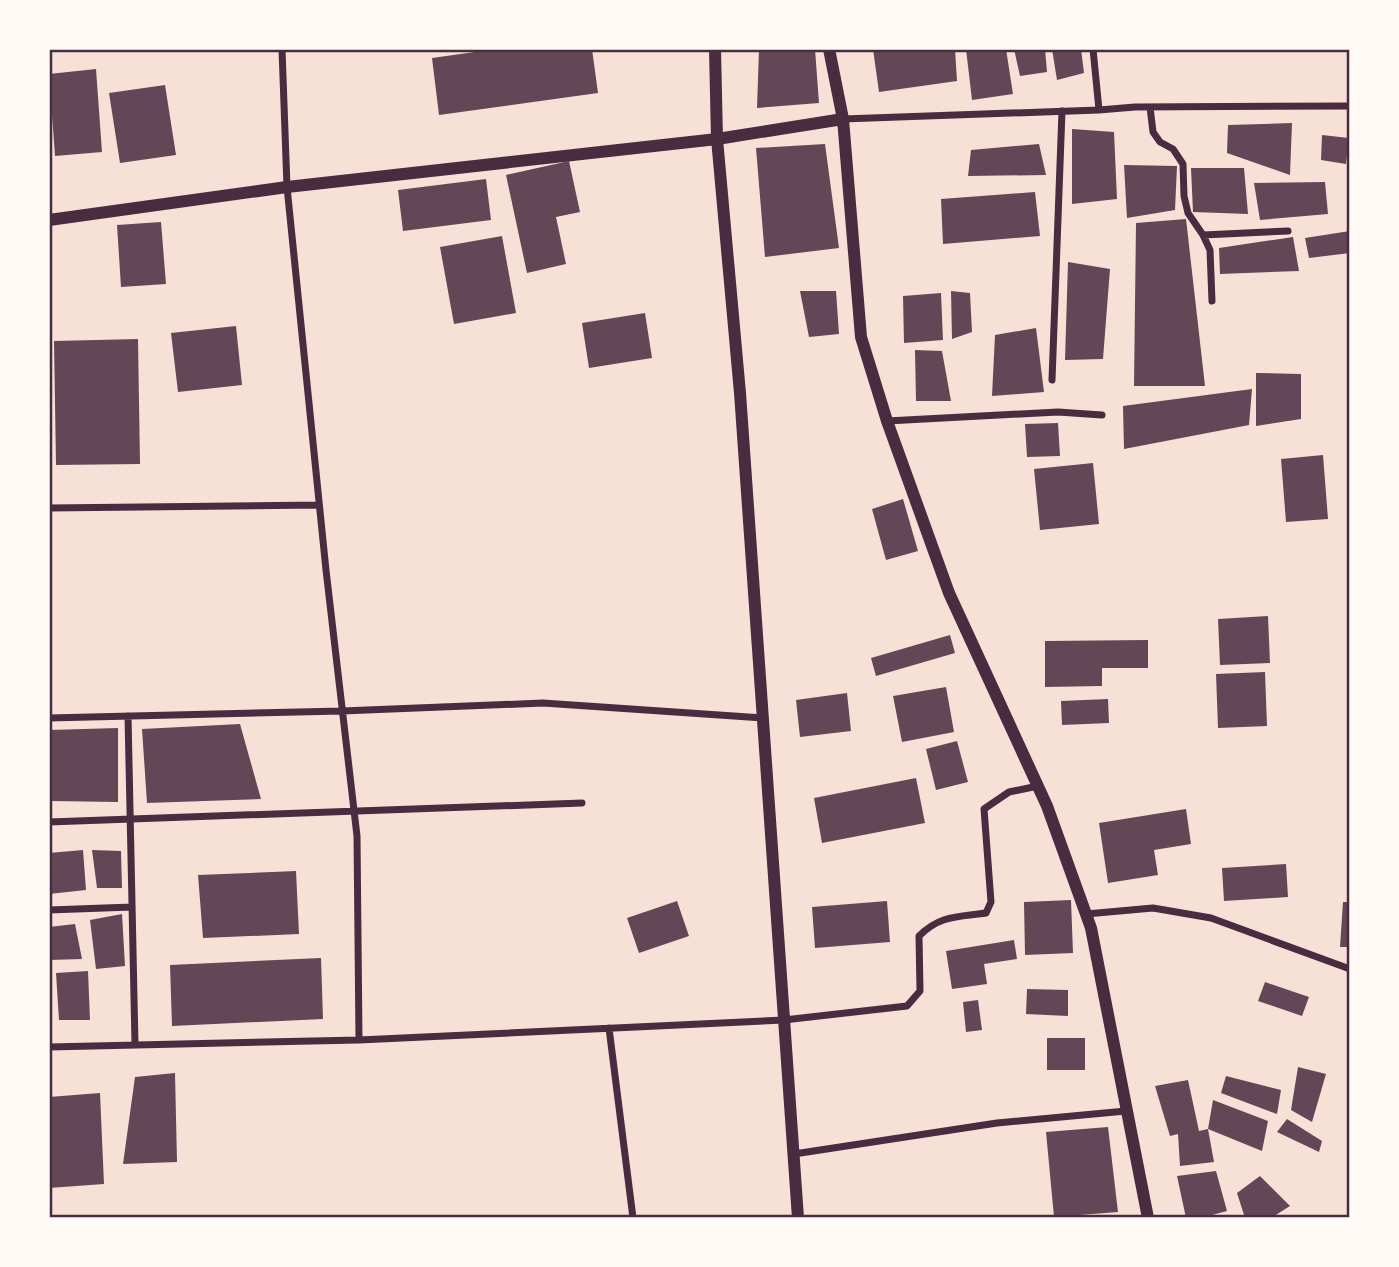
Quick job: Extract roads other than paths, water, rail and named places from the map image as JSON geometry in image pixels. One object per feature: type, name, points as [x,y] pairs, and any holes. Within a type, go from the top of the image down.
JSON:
[{"type":"street","points":[[282,49],[288,187],[319,505],[357,836],[359,1040]]},
{"type":"street","points":[[715,49],[717,139],[740,393],[798,1218]]},
{"type":"street","points":[[829,49],[843,119],[861,337],[887,421],[949,593],[1047,806],[1091,928],[1148,1218]]},
{"type":"street","points":[[1093,49],[1099,110]]},
{"type":"street","points":[[49,220],[288,187],[717,139],[843,119],[1150,107],[1350,106]]},
{"type":"street","points":[[1150,107],[1153,132],[1160,142],[1173,149],[1182,164],[1188,213],[1210,250],[1212,301]]},
{"type":"street","points":[[1052,380],[1062,111]]},
{"type":"street","points":[[1203,236],[1288,231]]},
{"type":"street","points":[[887,421],[1058,412],[1102,415]]},
{"type":"street","points":[[49,508],[319,505]]},
{"type":"street","points":[[49,718],[543,703],[763,719]]},
{"type":"street","points":[[128,716],[135,1044]]},
{"type":"street","points":[[49,1047],[359,1040],[784,1020],[907,1006],[920,991],[919,936],[941,919],[986,913],[991,902],[984,809],[1009,792],[1038,786]]},
{"type":"street","points":[[49,822],[582,803]]},
{"type":"street","points":[[49,910],[132,907]]},
{"type":"street","points":[[1086,914],[1153,908],[1211,918],[1350,969]]},
{"type":"street","points":[[609,1028],[633,1218]]},
{"type":"street","points":[[794,1154],[997,1123],[1126,1111]]}]
